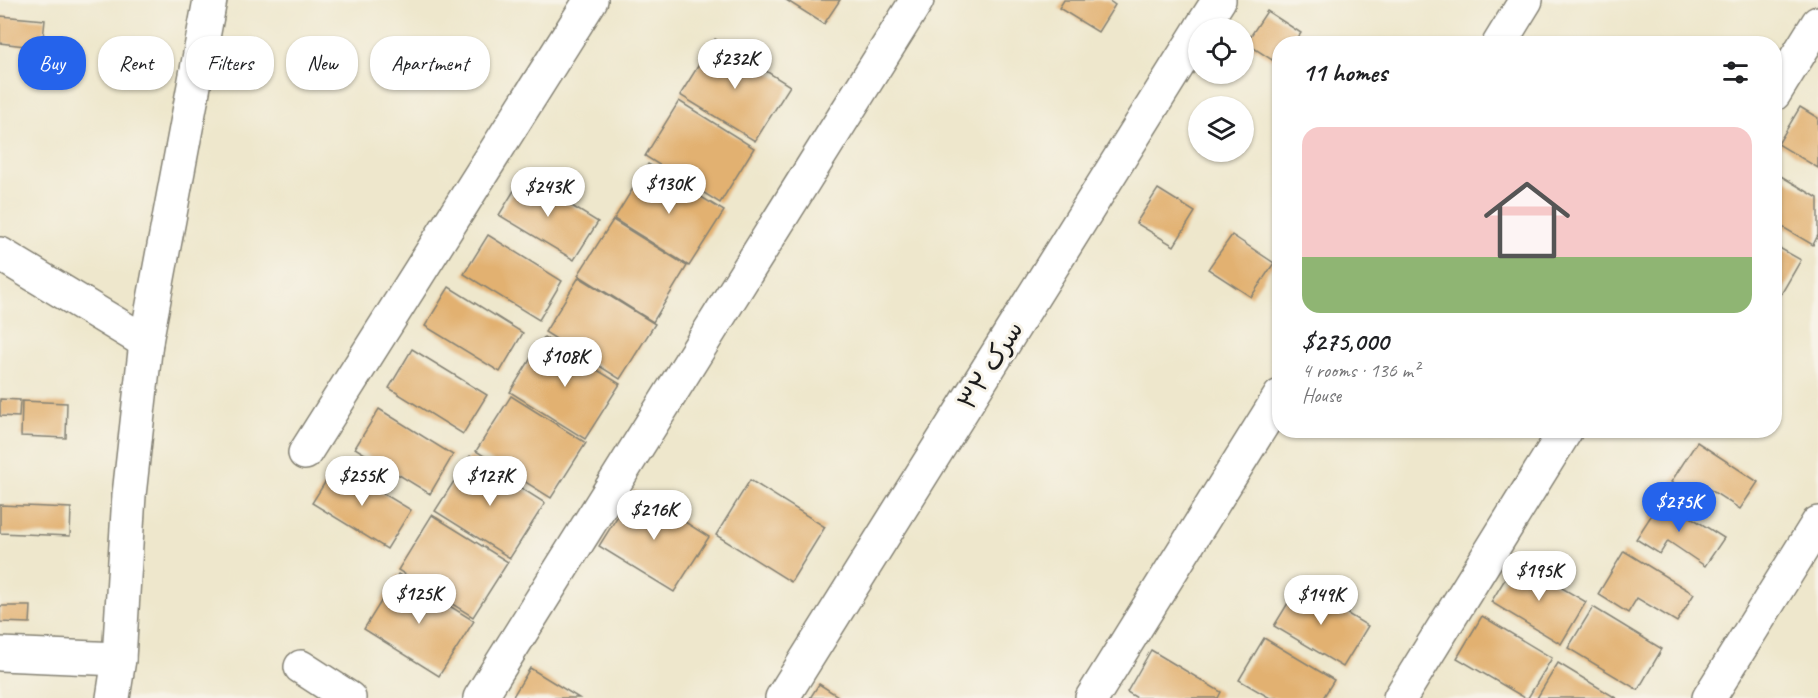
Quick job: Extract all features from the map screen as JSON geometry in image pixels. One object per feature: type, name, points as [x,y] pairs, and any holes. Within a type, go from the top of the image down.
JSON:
[{"type":"street","points":[[113,698],[119,659],[129,495],[147,342],[210,0]]},
{"type":"street","points":[[305,453],[591,0]]},
{"type":"street","points":[[480,698],[917,0]]},
{"type":"street","points":[[1207,18],[1219,0]]},
{"type":"street","points":[[1503,36],[1526,0]]},
{"type":"street","points":[[1782,81],[1818,23]]},
{"type":"street","name":"سرک ۳۲","points":[[782,698],[1188,49]]},
{"type":"street","points":[[0,254],[147,342]]},
{"type":"street","points":[[1092,698],[1272,409]]},
{"type":"street","points":[[1400,698],[1561,438]]},
{"type":"street","points":[[1709,698],[1818,523]]},
{"type":"street","points":[[0,654],[119,659]]},
{"type":"street","points":[[301,667],[349,698]]},
{"type":"building","points":[[786,0],[840,0],[824,24]]},
{"type":"building","points":[[1064,0],[1108,0],[1115,5],[1098,32],[1059,8]]},
{"type":"building","points":[[1267,11],[1301,33],[1299,36],[1272,36],[1272,60],[1254,48],[1254,31]]},
{"type":"building","points":[[0,16],[45,20],[43,36],[18,36],[18,45],[0,43]]},
{"type":"building","points":[[715,39],[790,86],[755,141],[680,95]]},
{"type":"building","points":[[679,101],[754,148],[720,203],[645,156]]},
{"type":"building","points":[[1800,107],[1818,118],[1818,168],[1782,146],[1782,137]]},
{"type":"building","points":[[648,164],[724,211],[689,266],[614,219]]},
{"type":"building","points":[[523,176],[598,222],[574,260],[499,215]]},
{"type":"building","points":[[1782,177],[1818,198],[1818,235],[1813,245],[1782,227]]},
{"type":"building","points":[[1158,189],[1195,212],[1174,246],[1136,223]]},
{"type":"building","points":[[613,220],[687,266],[653,322],[578,275]]},
{"type":"building","points":[[488,235],[562,281],[539,320],[464,274]]},
{"type":"building","points":[[1232,235],[1272,262],[1272,266],[1251,297],[1208,269]]},
{"type":"building","points":[[1782,249],[1801,260],[1782,293]]},
{"type":"building","points":[[579,277],[655,324],[620,379],[545,332]]},
{"type":"building","points":[[449,287],[523,333],[500,372],[425,326]]},
{"type":"building","points":[[544,337],[620,384],[585,439],[510,392]]},
{"type":"building","points":[[412,349],[487,395],[463,434],[389,388]]},
{"type":"building","points":[[511,396],[586,443],[551,498],[476,451]]},
{"type":"building","points":[[0,399],[20,400],[19,417],[0,416]]},
{"type":"building","points":[[22,401],[67,403],[66,438],[21,436]]},
{"type":"building","points":[[379,409],[453,455],[430,494],[355,448]]},
{"type":"building","points":[[1697,442],[1758,482],[1740,509],[1703,485],[1694,498],[1671,482]]},
{"type":"building","points":[[470,456],[545,503],[510,558],[435,511]]},
{"type":"building","points":[[336,465],[411,510],[387,549],[312,503]]},
{"type":"building","points":[[750,480],[825,527],[791,582],[716,535]]},
{"type":"building","points":[[634,490],[709,537],[674,592],[599,546]]},
{"type":"building","points":[[1662,499],[1724,538],[1705,566],[1668,541],[1660,554],[1636,539]]},
{"type":"building","points":[[0,505],[71,508],[70,536],[0,533]]},
{"type":"building","points":[[432,515],[508,562],[473,617],[398,570]]},
{"type":"building","points":[[1624,551],[1694,594],[1677,622],[1637,598],[1628,613],[1598,594]]},
{"type":"building","points":[[1516,561],[1586,602],[1561,644],[1491,602]]},
{"type":"building","points":[[398,574],[474,621],[439,676],[364,629]]},
{"type":"building","points":[[1299,585],[1368,626],[1343,667],[1274,626]]},
{"type":"building","points":[[0,606],[31,606],[30,623],[0,622]]},
{"type":"building","points":[[1593,607],[1662,649],[1638,690],[1568,648]]},
{"type":"building","points":[[1482,616],[1552,658],[1528,698],[1457,658]]},
{"type":"building","points":[[1264,638],[1334,680],[1323,698],[1270,698],[1239,680]]},
{"type":"building","points":[[1151,650],[1221,692],[1218,698],[1137,698],[1127,692]]},
{"type":"building","points":[[1558,663],[1616,698],[1537,698]]},
{"type":"building","points":[[530,668],[579,698],[512,698]]},
{"type":"building","points":[[819,684],[841,698],[810,698]]}]
